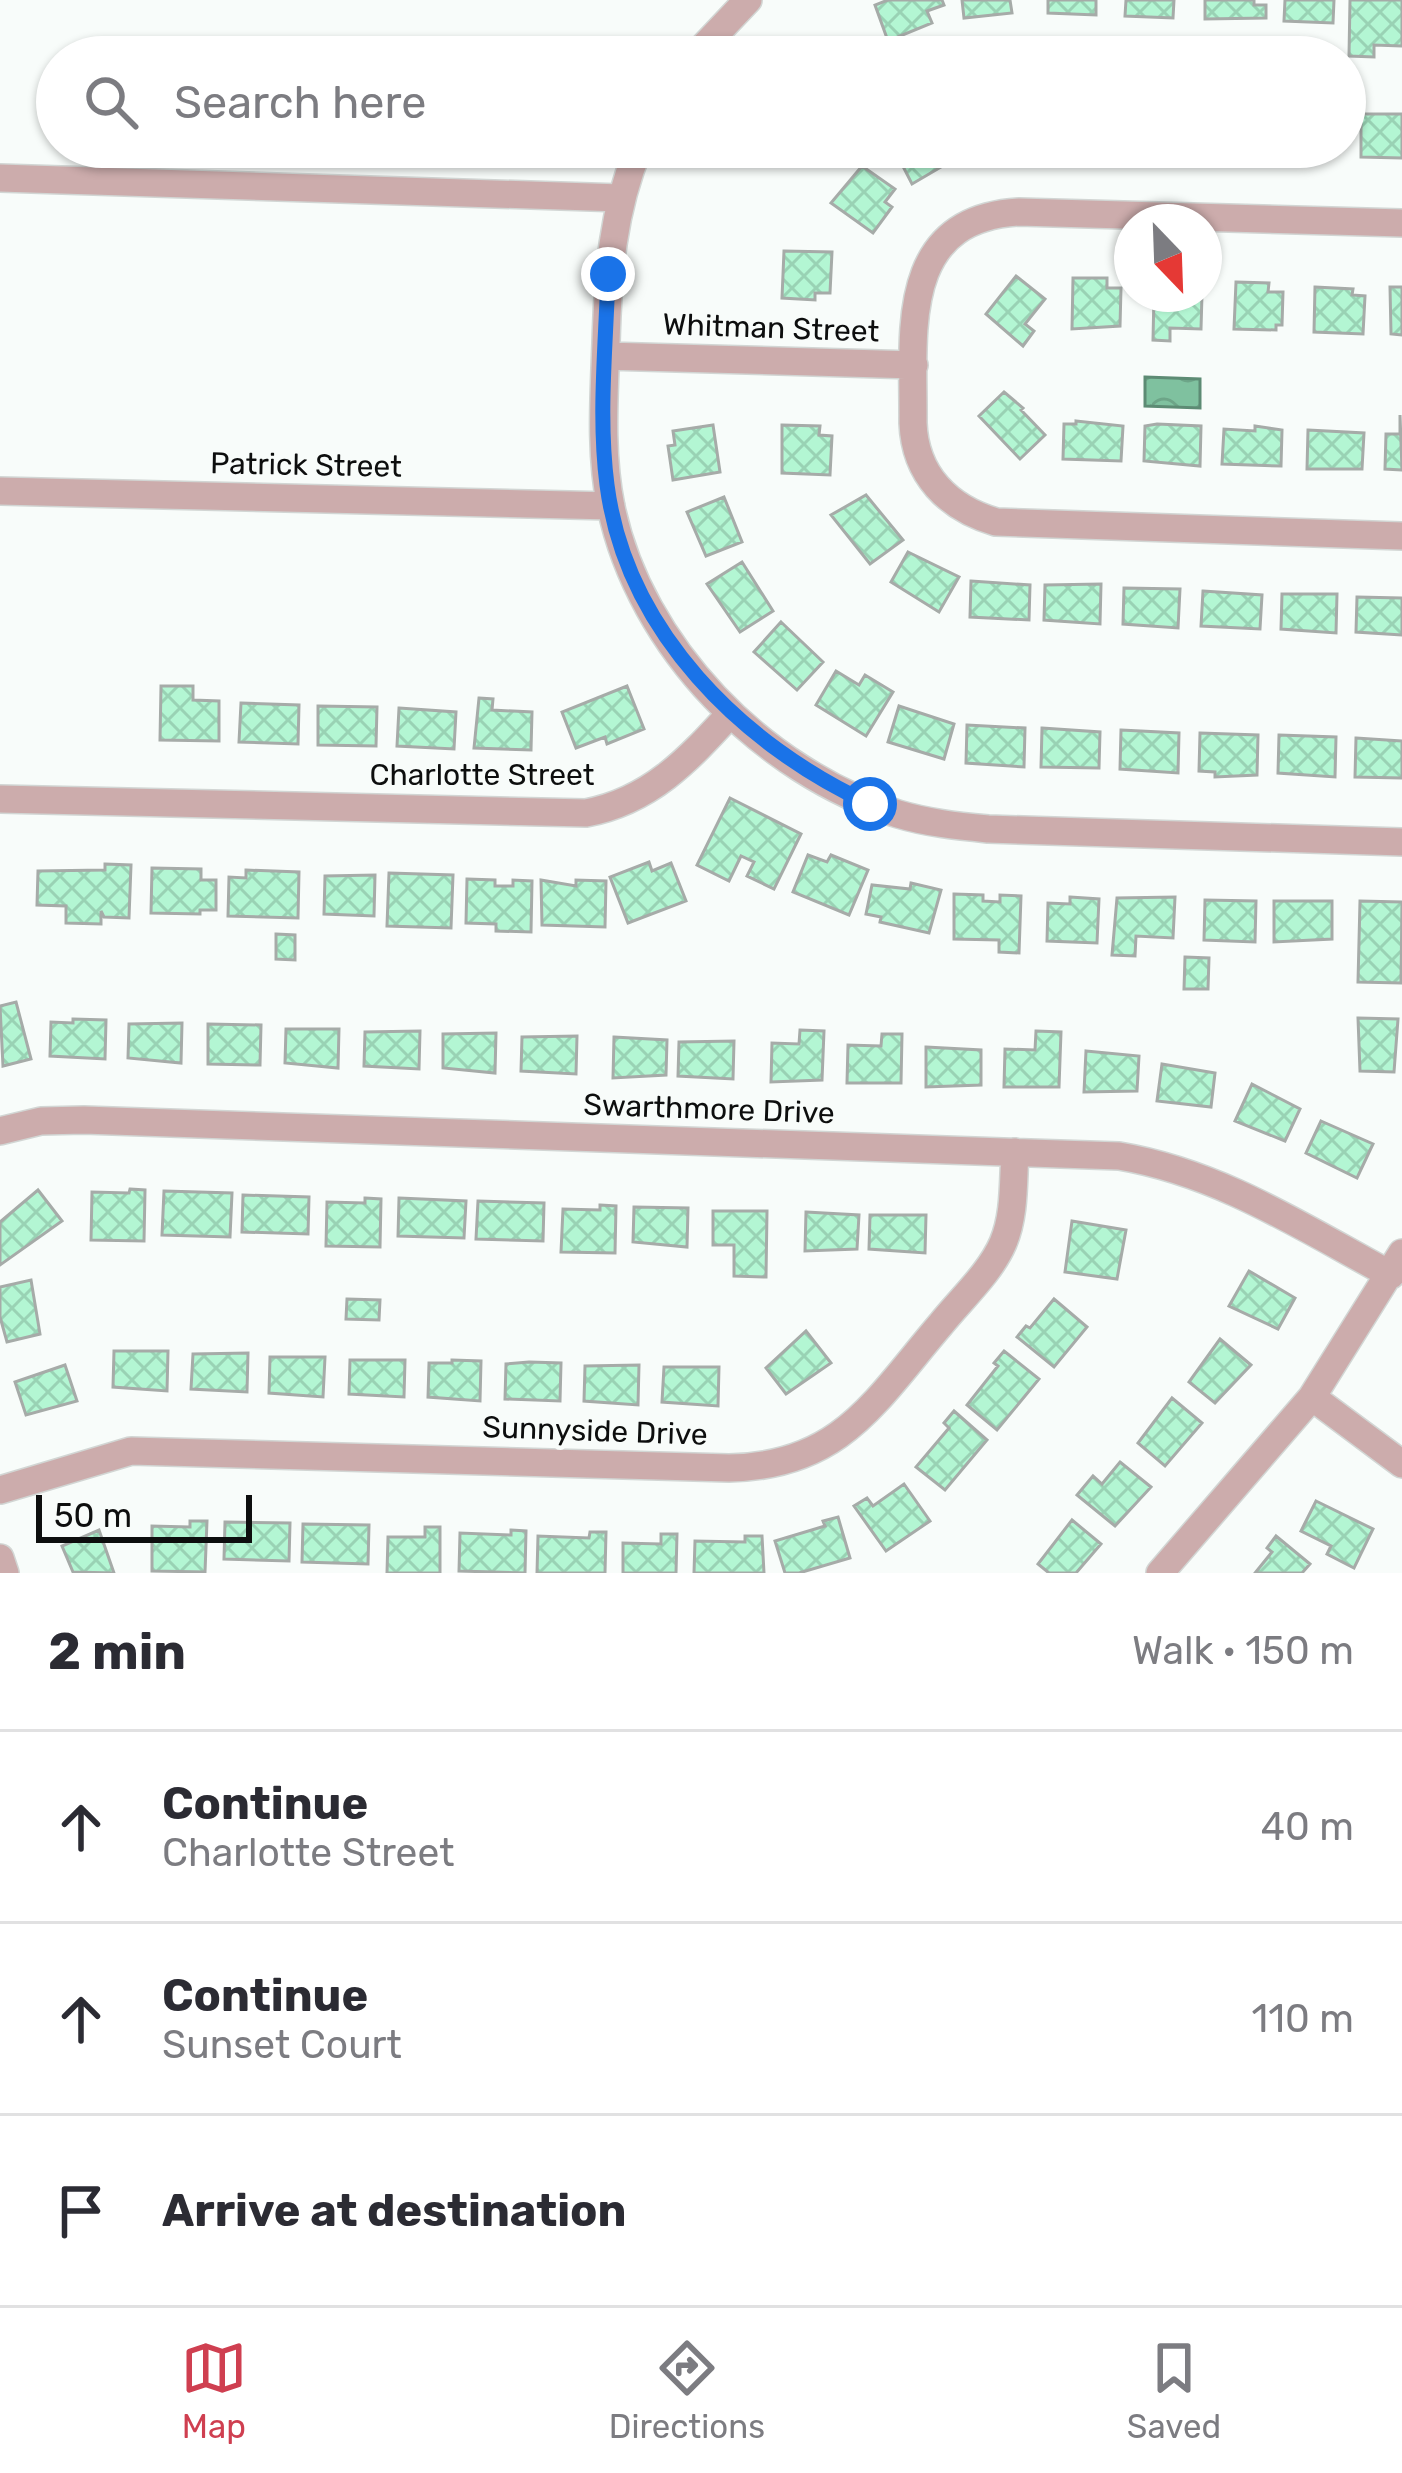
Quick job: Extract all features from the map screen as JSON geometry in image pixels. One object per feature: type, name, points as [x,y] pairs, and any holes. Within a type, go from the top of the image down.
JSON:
[{"type":"street","points":[[714,36],[748,0]]},
{"type":"street","points":[[631,168],[610,244],[604,451],[610,506],[625,556],[651,610],[692,671],[730,714],[825,782],[870,804],[926,821],[988,829],[1402,842]]},
{"type":"street","points":[[0,178],[620,198]]},
{"type":"street","name":"Whitman Street","points":[[606,356],[914,365],[918,292],[928,261],[954,232],[993,215],[1402,223]]},
{"type":"street","points":[[914,365],[914,435],[921,462],[942,493],[981,517],[1018,524],[1402,536]]},
{"type":"street","name":"Patrick Street","points":[[0,491],[610,506]]},
{"type":"street","name":"Charlotte Street","points":[[0,799],[586,813],[623,804],[657,785],[730,714]]},
{"type":"street","name":"Swarthmore Drive","points":[[0,1131],[41,1121],[84,1120],[1119,1156],[1189,1171],[1396,1264]]},
{"type":"street","name":"Sunnyside Drive","points":[[0,1490],[130,1451],[730,1468],[788,1462],[828,1445],[861,1420],[986,1270],[1010,1222],[1015,1152]]},
{"type":"street","points":[[1160,1573],[1312,1397],[1396,1264]]},
{"type":"street","points":[[1312,1397],[1402,1464]]},
{"type":"street","points":[[0,1558],[5,1573]]},
{"type":"water","points":[[1145,377],[1200,379],[1200,408],[1145,406]]},
{"type":"building","points":[[888,0],[942,0],[944,5],[927,11],[932,23],[900,36],[886,36],[875,5]]},
{"type":"building","points":[[962,0],[1010,0],[1012,13],[964,18]]},
{"type":"building","points":[[1048,0],[1096,0],[1096,15],[1048,13]]},
{"type":"building","points":[[1126,0],[1174,0],[1173,18],[1125,16]]},
{"type":"building","points":[[1205,0],[1254,0],[1254,5],[1266,5],[1266,18],[1205,19]]},
{"type":"building","points":[[1285,0],[1334,0],[1333,23],[1284,21]]},
{"type":"building","points":[[1350,0],[1402,0],[1402,46],[1374,45],[1374,57],[1366,57],[1366,36],[1349,36]]},
{"type":"building","points":[[1366,114],[1402,114],[1402,158],[1366,157]]},
{"type":"building","points":[[860,168],[895,189],[885,202],[892,207],[873,233],[831,203]]},
{"type":"building","points":[[904,168],[939,168],[912,184]]},
{"type":"building","points":[[784,251],[832,252],[830,293],[815,293],[815,300],[782,298]]},
{"type":"building","points":[[1016,276],[1045,299],[1025,324],[1034,331],[1023,346],[986,314]]},
{"type":"building","points":[[1073,278],[1107,278],[1107,288],[1114,288],[1114,312],[1120,312],[1120,326],[1072,329]]},
{"type":"building","points":[[1236,282],[1269,283],[1268,292],[1283,292],[1282,325],[1276,325],[1276,330],[1234,329]]},
{"type":"building","points":[[1315,287],[1353,289],[1352,295],[1365,296],[1363,334],[1314,332]]},
{"type":"building","points":[[1390,287],[1402,287],[1402,335],[1391,334]]},
{"type":"building","points":[[1154,312],[1201,312],[1201,329],[1170,328],[1170,341],[1153,340]]},
{"type":"building","points":[[1004,392],[1045,435],[1020,459],[979,416]]},
{"type":"building","points":[[1400,415],[1402,470],[1385,469],[1386,434],[1400,434]]},
{"type":"building","points":[[1064,424],[1123,426],[1121,461],[1063,459]]},
{"type":"building","points":[[713,425],[720,472],[673,480],[668,446],[675,445],[673,431]]},
{"type":"building","points":[[782,425],[820,426],[819,435],[832,436],[830,475],[782,473]]},
{"type":"building","points":[[1145,426],[1201,426],[1200,466],[1144,461]]},
{"type":"building","points":[[1255,426],[1282,430],[1281,466],[1222,464],[1224,429],[1255,431]]},
{"type":"building","points":[[1308,430],[1364,433],[1362,469],[1307,469]]},
{"type":"building","points":[[866,495],[903,540],[870,564],[831,515]]},
{"type":"building","points":[[724,497],[742,542],[706,556],[687,512]]},
{"type":"building","points":[[908,552],[959,577],[939,612],[891,582]]},
{"type":"building","points":[[742,562],[773,611],[740,632],[707,584]]},
{"type":"building","points":[[971,581],[1030,585],[1029,620],[970,617]]},
{"type":"building","points":[[1101,584],[1100,624],[1044,620],[1045,585]]},
{"type":"building","points":[[1124,588],[1180,589],[1178,628],[1123,624]]},
{"type":"building","points":[[1203,591],[1262,595],[1260,629],[1201,626]]},
{"type":"building","points":[[1282,594],[1337,594],[1336,633],[1281,629]]},
{"type":"building","points":[[1357,597],[1402,598],[1402,635],[1356,632]]},
{"type":"building","points":[[781,622],[823,662],[797,690],[754,652]]},
{"type":"building","points":[[836,671],[859,685],[865,675],[893,692],[866,736],[816,705]]},
{"type":"building","points":[[161,686],[193,686],[193,700],[219,701],[219,741],[160,740]]},
{"type":"building","points":[[627,686],[644,729],[607,744],[605,737],[576,748],[562,712]]},
{"type":"building","points":[[479,698],[493,699],[492,710],[532,712],[531,750],[474,748]]},
{"type":"building","points":[[241,703],[299,705],[298,744],[239,742]]},
{"type":"building","points":[[318,706],[377,707],[376,746],[318,745]]},
{"type":"building","points":[[899,706],[954,724],[944,759],[888,742]]},
{"type":"building","points":[[399,708],[456,712],[454,749],[397,746]]},
{"type":"building","points":[[967,725],[1025,728],[1024,767],[966,763]]},
{"type":"building","points":[[1042,728],[1100,732],[1099,768],[1041,767]]},
{"type":"building","points":[[1121,730],[1179,733],[1178,773],[1120,769]]},
{"type":"building","points":[[1200,733],[1258,735],[1257,775],[1215,777],[1215,772],[1199,771]]},
{"type":"building","points":[[1279,735],[1336,737],[1335,777],[1278,773]]},
{"type":"building","points":[[1356,738],[1402,741],[1402,778],[1355,777]]},
{"type":"building","points":[[730,798],[801,834],[774,889],[747,876],[754,862],[741,856],[729,881],[697,865]]},
{"type":"building","points":[[808,855],[827,862],[831,855],[868,870],[849,915],[793,892]]},
{"type":"building","points":[[649,862],[652,871],[671,863],[686,901],[628,923],[610,877]]},
{"type":"building","points":[[105,864],[131,865],[129,918],[104,917],[101,911],[101,924],[66,923],[66,906],[37,905],[38,871],[105,870]]},
{"type":"building","points":[[152,868],[201,869],[201,880],[216,880],[216,910],[151,913]]},
{"type":"building","points":[[246,870],[299,872],[298,918],[228,916],[229,877],[246,878]]},
{"type":"building","points":[[389,873],[453,875],[451,928],[387,926]]},
{"type":"building","points":[[375,875],[374,916],[324,914],[325,876]]},
{"type":"building","points":[[467,879],[495,880],[495,886],[532,881],[531,932],[496,931],[496,924],[466,923]]},
{"type":"building","points":[[541,880],[576,886],[576,880],[606,881],[605,927],[542,925]]},
{"type":"building","points":[[911,883],[941,890],[929,933],[880,922],[881,917],[866,914],[872,885],[910,889]]},
{"type":"building","points":[[954,894],[983,895],[983,901],[1000,902],[1000,895],[1021,896],[1019,953],[999,952],[999,940],[954,939]]},
{"type":"building","points":[[1070,897],[1099,899],[1097,943],[1047,941],[1048,903],[1070,904]]},
{"type":"building","points":[[1175,897],[1173,938],[1136,936],[1135,956],[1112,955],[1117,898]]},
{"type":"building","points":[[1205,900],[1256,901],[1255,942],[1204,940]]},
{"type":"building","points":[[1274,901],[1332,901],[1332,939],[1274,942]]},
{"type":"building","points":[[1360,901],[1402,902],[1401,983],[1358,982]]},
{"type":"building","points":[[276,934],[295,935],[295,960],[276,959]]},
{"type":"building","points":[[1185,957],[1209,958],[1208,989],[1184,989]]},
{"type":"building","points":[[16,1002],[31,1059],[3,1066],[0,1006]]},
{"type":"building","points":[[1358,1018],[1398,1019],[1394,1072],[1360,1071]]},
{"type":"building","points":[[73,1019],[106,1020],[105,1059],[50,1056],[51,1022],[73,1023]]},
{"type":"building","points":[[182,1023],[181,1063],[128,1058],[129,1024]]},
{"type":"building","points":[[208,1024],[261,1025],[260,1065],[208,1064]]},
{"type":"building","points":[[286,1029],[339,1029],[338,1068],[285,1063]]},
{"type":"building","points":[[800,1030],[824,1031],[822,1080],[771,1082],[772,1043],[799,1044]]},
{"type":"building","points":[[420,1031],[419,1069],[364,1066],[365,1032]]},
{"type":"building","points":[[1036,1031],[1061,1032],[1059,1087],[1004,1087],[1005,1049],[1035,1050]]},
{"type":"building","points":[[496,1033],[495,1073],[443,1068],[443,1034]]},
{"type":"building","points":[[882,1034],[902,1034],[901,1083],[847,1083],[848,1045],[881,1046]]},
{"type":"building","points":[[577,1036],[576,1074],[521,1071],[522,1037]]},
{"type":"building","points":[[614,1037],[667,1040],[666,1075],[613,1078]]},
{"type":"building","points":[[734,1041],[733,1079],[678,1076],[679,1042]]},
{"type":"building","points":[[926,1047],[981,1050],[981,1085],[926,1087]]},
{"type":"building","points":[[1086,1051],[1139,1056],[1137,1091],[1084,1092]]},
{"type":"building","points":[[1162,1064],[1215,1073],[1211,1107],[1157,1101]]},
{"type":"building","points":[[1252,1084],[1300,1109],[1285,1141],[1235,1121]]},
{"type":"building","points":[[1321,1121],[1373,1144],[1357,1178],[1306,1153]]},
{"type":"building","points":[[130,1189],[145,1190],[144,1241],[91,1240],[92,1192],[129,1193]]},
{"type":"building","points":[[38,1190],[62,1221],[0,1265],[0,1222]]},
{"type":"building","points":[[164,1191],[232,1193],[230,1237],[162,1235]]},
{"type":"building","points":[[243,1195],[309,1197],[308,1234],[242,1232]]},
{"type":"building","points":[[365,1198],[381,1199],[380,1247],[326,1246],[327,1202],[365,1203]]},
{"type":"building","points":[[399,1198],[466,1201],[464,1238],[398,1236]]},
{"type":"building","points":[[478,1201],[544,1203],[543,1241],[476,1239]]},
{"type":"building","points":[[600,1205],[616,1206],[615,1253],[561,1252],[563,1209],[600,1210]]},
{"type":"building","points":[[634,1207],[688,1208],[687,1247],[633,1242]]},
{"type":"building","points":[[713,1211],[767,1211],[766,1277],[734,1276],[734,1245],[713,1245]]},
{"type":"building","points":[[806,1212],[859,1215],[857,1249],[805,1251]]},
{"type":"building","points":[[870,1215],[926,1215],[925,1253],[869,1249]]},
{"type":"building","points":[[1072,1221],[1126,1230],[1117,1279],[1065,1272]]},
{"type":"building","points":[[1249,1271],[1295,1298],[1278,1329],[1229,1306]]},
{"type":"building","points":[[31,1280],[40,1334],[7,1342],[0,1317],[0,1287]]},
{"type":"building","points":[[347,1299],[380,1300],[379,1320],[346,1319]]},
{"type":"building","points":[[1054,1299],[1087,1327],[1054,1367],[1017,1337]]},
{"type":"building","points":[[806,1331],[831,1363],[786,1394],[766,1368]]},
{"type":"building","points":[[1220,1339],[1251,1365],[1215,1403],[1189,1382]]},
{"type":"building","points":[[114,1351],[168,1351],[167,1391],[113,1387]]},
{"type":"building","points":[[1004,1351],[1039,1379],[997,1430],[967,1405]]},
{"type":"building","points":[[248,1353],[247,1392],[191,1389],[193,1354]]},
{"type":"building","points":[[270,1357],[325,1357],[323,1397],[269,1393]]},
{"type":"building","points":[[350,1360],[405,1360],[404,1397],[349,1394]]},
{"type":"building","points":[[481,1361],[480,1401],[428,1397],[429,1363]]},
{"type":"building","points":[[561,1363],[560,1401],[505,1399],[506,1364]]},
{"type":"building","points":[[65,1365],[77,1401],[26,1415],[15,1382]]},
{"type":"building","points":[[639,1365],[638,1405],[584,1401],[585,1366]]},
{"type":"building","points":[[664,1367],[719,1367],[718,1406],[662,1402]]},
{"type":"building","points":[[1172,1398],[1202,1423],[1165,1466],[1138,1443]]},
{"type":"building","points":[[954,1411],[987,1440],[945,1490],[916,1467],[949,1428],[944,1423]]},
{"type":"building","points":[[1120,1462],[1151,1487],[1115,1526],[1077,1495],[1093,1476],[1102,1484]]},
{"type":"building","points":[[904,1484],[930,1521],[886,1551],[854,1506],[867,1498],[873,1506]]},
{"type":"building","points":[[1316,1501],[1373,1529],[1354,1568],[1327,1554],[1331,1546],[1301,1531]]},
{"type":"building","points":[[838,1517],[850,1558],[785,1573],[775,1541],[825,1526],[823,1521]]},
{"type":"building","points":[[1072,1520],[1101,1544],[1076,1573],[1049,1573],[1038,1564]]},
{"type":"building","points":[[190,1521],[207,1521],[205,1572],[152,1571],[152,1526],[190,1527]]},
{"type":"building","points":[[225,1522],[290,1523],[289,1561],[224,1559]]},
{"type":"building","points":[[303,1524],[369,1525],[368,1564],[302,1562]]},
{"type":"building","points":[[425,1527],[440,1527],[440,1573],[387,1573],[388,1537],[425,1537]]},
{"type":"building","points":[[99,1530],[114,1573],[73,1572],[62,1546]]},
{"type":"building","points":[[511,1530],[526,1531],[525,1573],[459,1571],[460,1533],[511,1535]]},
{"type":"building","points":[[590,1532],[606,1532],[605,1573],[537,1573],[538,1536],[589,1538]]},
{"type":"building","points":[[661,1534],[677,1534],[676,1573],[623,1573],[623,1543],[661,1544]]},
{"type":"building","points":[[745,1536],[762,1536],[764,1573],[694,1573],[695,1541],[745,1542]]},
{"type":"building","points":[[1276,1536],[1310,1564],[1302,1573],[1255,1573],[1272,1552],[1267,1548]]},
{"type":"route","points":[[608,274],[607,484],[618,538],[637,583],[668,638],[730,714],[825,782],[870,804]]}]
